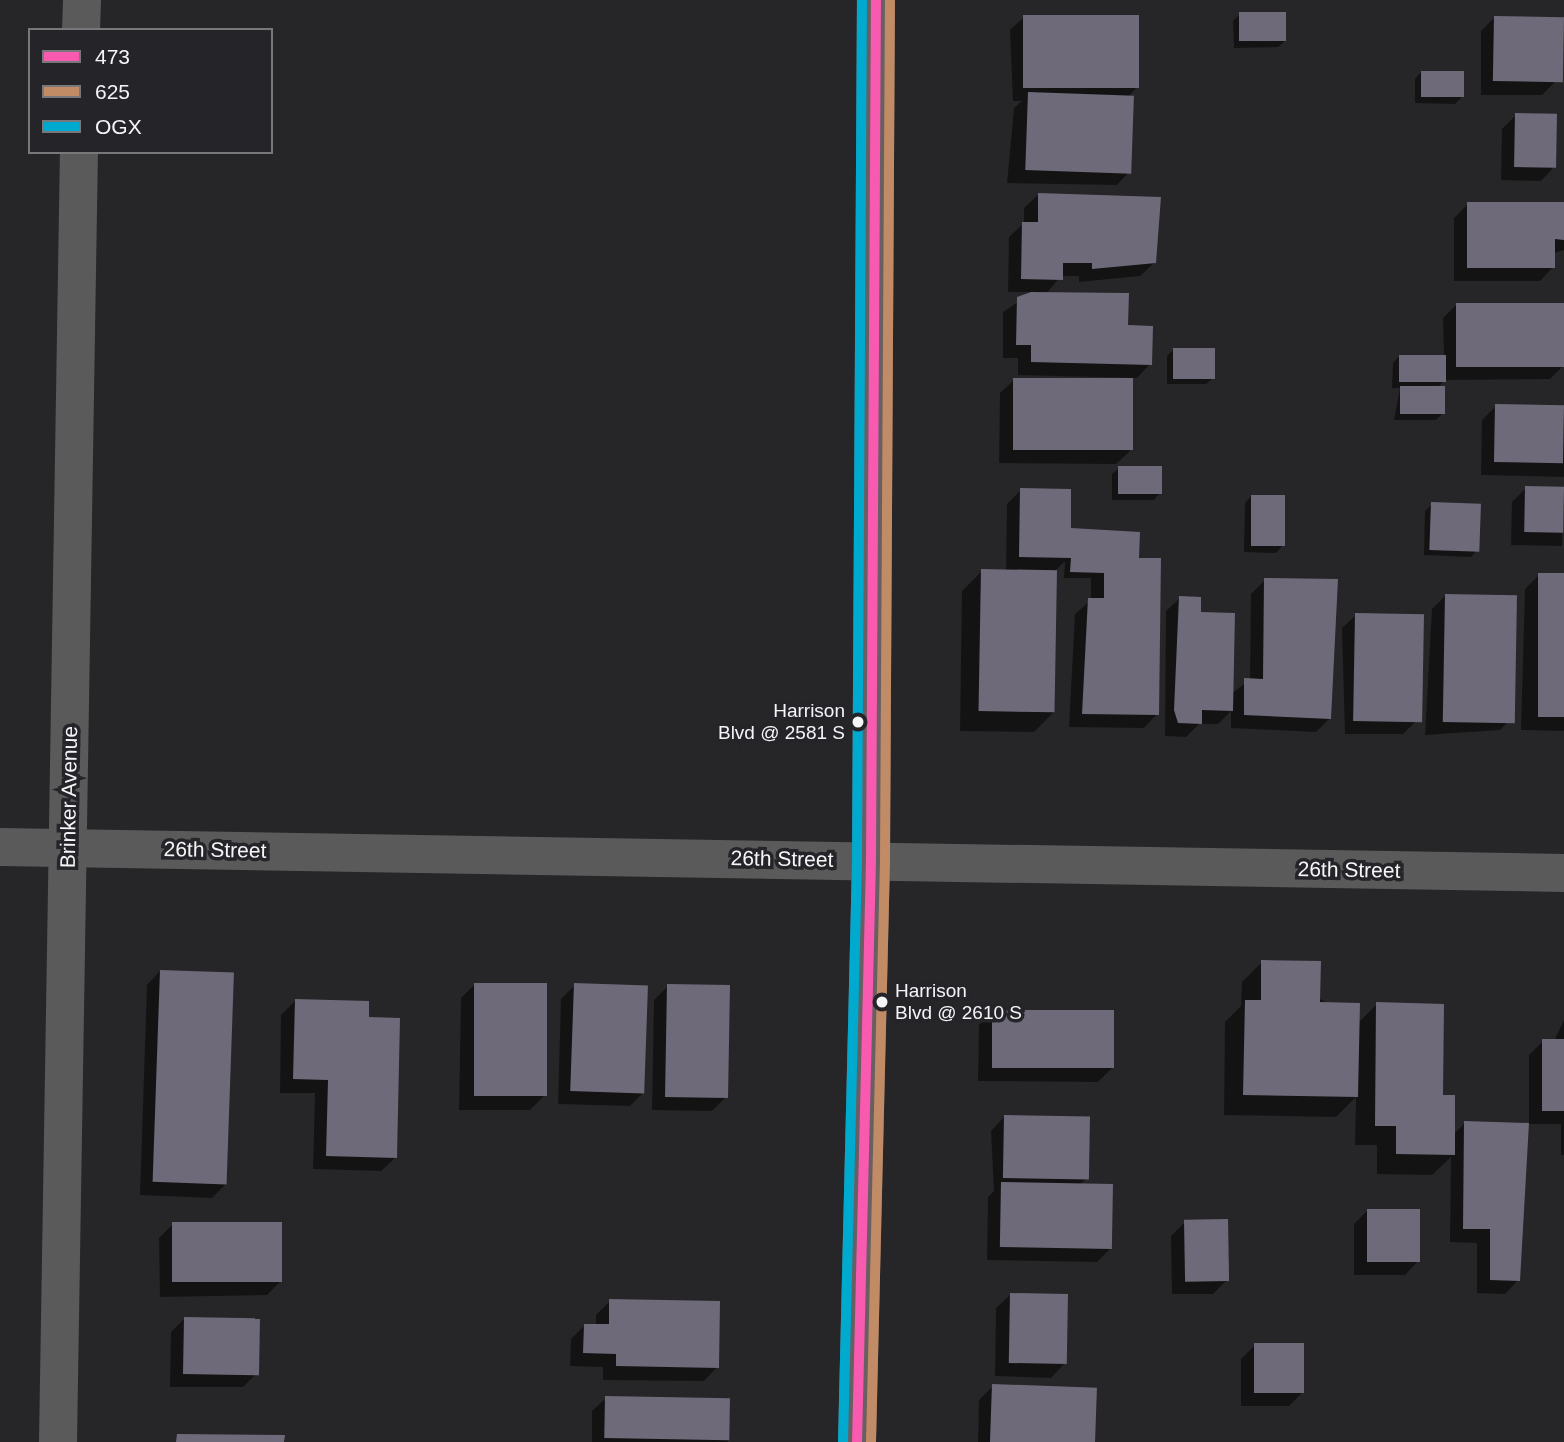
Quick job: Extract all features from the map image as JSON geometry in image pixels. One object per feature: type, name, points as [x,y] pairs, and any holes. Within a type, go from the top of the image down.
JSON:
[{"type":"main road","points":[[857,1442],[871,860],[876,0]]},
{"type":"street","points":[[81,28],[82,0]]},
{"type":"street","name":"Brinker Avenue","points":[[58,1442],[79,154]]},
{"type":"street","name":"26th Street","points":[[0,846],[1564,873]]},
{"type":"building","points":[[1239,12],[1286,12],[1286,41],[1239,41]]},
{"type":"building","points":[[1023,15],[1139,15],[1139,88],[1023,88]]},
{"type":"building","points":[[1494,16],[1564,17],[1563,82],[1493,81]]},
{"type":"building","points":[[1421,71],[1464,71],[1464,97],[1421,97]]},
{"type":"building","points":[[1028,92],[1134,96],[1131,174],[1025,170]]},
{"type":"building","points":[[1515,113],[1557,114],[1556,168],[1514,167]]},
{"type":"building","points":[[1038,193],[1161,197],[1156,263],[1092,269],[1092,263],[1063,263],[1063,280],[1021,279],[1022,222],[1038,222]]},
{"type":"building","points":[[1467,202],[1564,202],[1564,240],[1555,239],[1555,268],[1467,268]]},
{"type":"building","points":[[1031,292],[1129,293],[1128,325],[1153,326],[1152,365],[1031,362],[1031,345],[1016,345],[1017,297]]},
{"type":"building","points":[[1456,303],[1564,303],[1564,367],[1456,367]]},
{"type":"building","points":[[1173,348],[1215,348],[1215,379],[1173,379]]},
{"type":"building","points":[[1399,355],[1446,355],[1446,382],[1399,382]]},
{"type":"building","points":[[1013,378],[1133,378],[1133,450],[1013,450]]},
{"type":"building","points":[[1400,386],[1445,386],[1445,414],[1400,414]]},
{"type":"building","points":[[1495,404],[1564,405],[1563,463],[1494,462]]},
{"type":"building","points":[[1118,466],[1162,466],[1162,494],[1118,494]]},
{"type":"building","points":[[1525,486],[1564,487],[1563,533],[1524,532]]},
{"type":"building","points":[[1020,488],[1071,489],[1071,528],[1140,532],[1139,558],[1161,558],[1159,715],[1082,714],[1088,598],[1104,598],[1104,573],[1070,572],[1071,558],[1019,557]]},
{"type":"building","points":[[1251,495],[1285,495],[1285,546],[1251,546]]},
{"type":"building","points":[[1431,502],[1481,504],[1479,552],[1429,550]]},
{"type":"building","points":[[981,569],[1057,570],[1055,712],[979,711]]},
{"type":"building","points":[[1538,573],[1564,573],[1564,717],[1538,717]]},
{"type":"building","points":[[1264,578],[1338,579],[1331,719],[1244,715],[1244,678],[1263,679]]},
{"type":"building","points":[[1445,594],[1517,595],[1515,723],[1443,722]]},
{"type":"building","points":[[1179,596],[1201,597],[1201,612],[1235,613],[1233,711],[1202,710],[1202,724],[1178,723],[1174,710]]},
{"type":"building","points":[[1355,613],[1424,614],[1422,722],[1353,721]]},
{"type":"building","points":[[1261,960],[1321,961],[1320,1002],[1360,1003],[1358,1097],[1243,1095],[1245,1000],[1261,1000]]},
{"type":"building","points":[[160,970],[234,973],[227,1184],[153,1182]]},
{"type":"building","points":[[474,983],[547,983],[547,1096],[474,1096]]},
{"type":"building","points":[[574,983],[648,986],[644,1094],[570,1091]]},
{"type":"building","points":[[667,984],[730,985],[728,1098],[665,1097]]},
{"type":"building","points":[[295,999],[369,1001],[369,1017],[400,1018],[397,1158],[326,1156],[328,1080],[293,1079]]},
{"type":"building","points":[[1376,1002],[1444,1004],[1443,1095],[1455,1095],[1455,1155],[1396,1154],[1396,1126],[1375,1126]]},
{"type":"building","points":[[992,1010],[1114,1010],[1114,1068],[992,1068]]},
{"type":"building","points":[[1542,1039],[1564,1039],[1564,1111],[1542,1111]]},
{"type":"building","points":[[1004,1115],[1090,1117],[1089,1179],[1003,1178]]},
{"type":"building","points":[[1464,1121],[1529,1123],[1520,1281],[1490,1280],[1490,1229],[1463,1229]]},
{"type":"building","points":[[1001,1182],[1113,1184],[1112,1249],[1000,1247]]},
{"type":"building","points":[[1367,1209],[1420,1209],[1420,1262],[1367,1262]]},
{"type":"building","points":[[1228,1219],[1229,1281],[1185,1282],[1184,1220]]},
{"type":"building","points":[[172,1222],[282,1222],[282,1282],[172,1282]]},
{"type":"building","points":[[1010,1293],[1068,1294],[1067,1364],[1009,1363]]},
{"type":"building","points":[[609,1299],[720,1301],[719,1368],[616,1366],[616,1354],[583,1353],[584,1324],[609,1324]]},
{"type":"building","points":[[184,1317],[260,1318],[259,1375],[183,1374]]},
{"type":"building","points":[[1254,1343],[1304,1343],[1304,1393],[1254,1393]]},
{"type":"building","points":[[992,1384],[1097,1388],[1095,1442],[990,1442]]},
{"type":"building","points":[[605,1396],[730,1398],[729,1440],[604,1438]]},
{"type":"building","points":[[177,1434],[285,1435],[284,1442],[176,1442]]},
{"type":"transit line","name":"OGX","points":[[843,1442],[857,860],[862,0]]},
{"type":"transit line","name":"473","points":[[857,1442],[871,860],[876,0]]},
{"type":"transit line","name":"625","points":[[871,1442],[885,860],[890,0]]},
{"type":"place","name":"Harrison Blvd @ 2581 S","points":[[858,722]]},
{"type":"place","name":"Harrison Blvd @ 2610 S","points":[[882,1002]]}]
